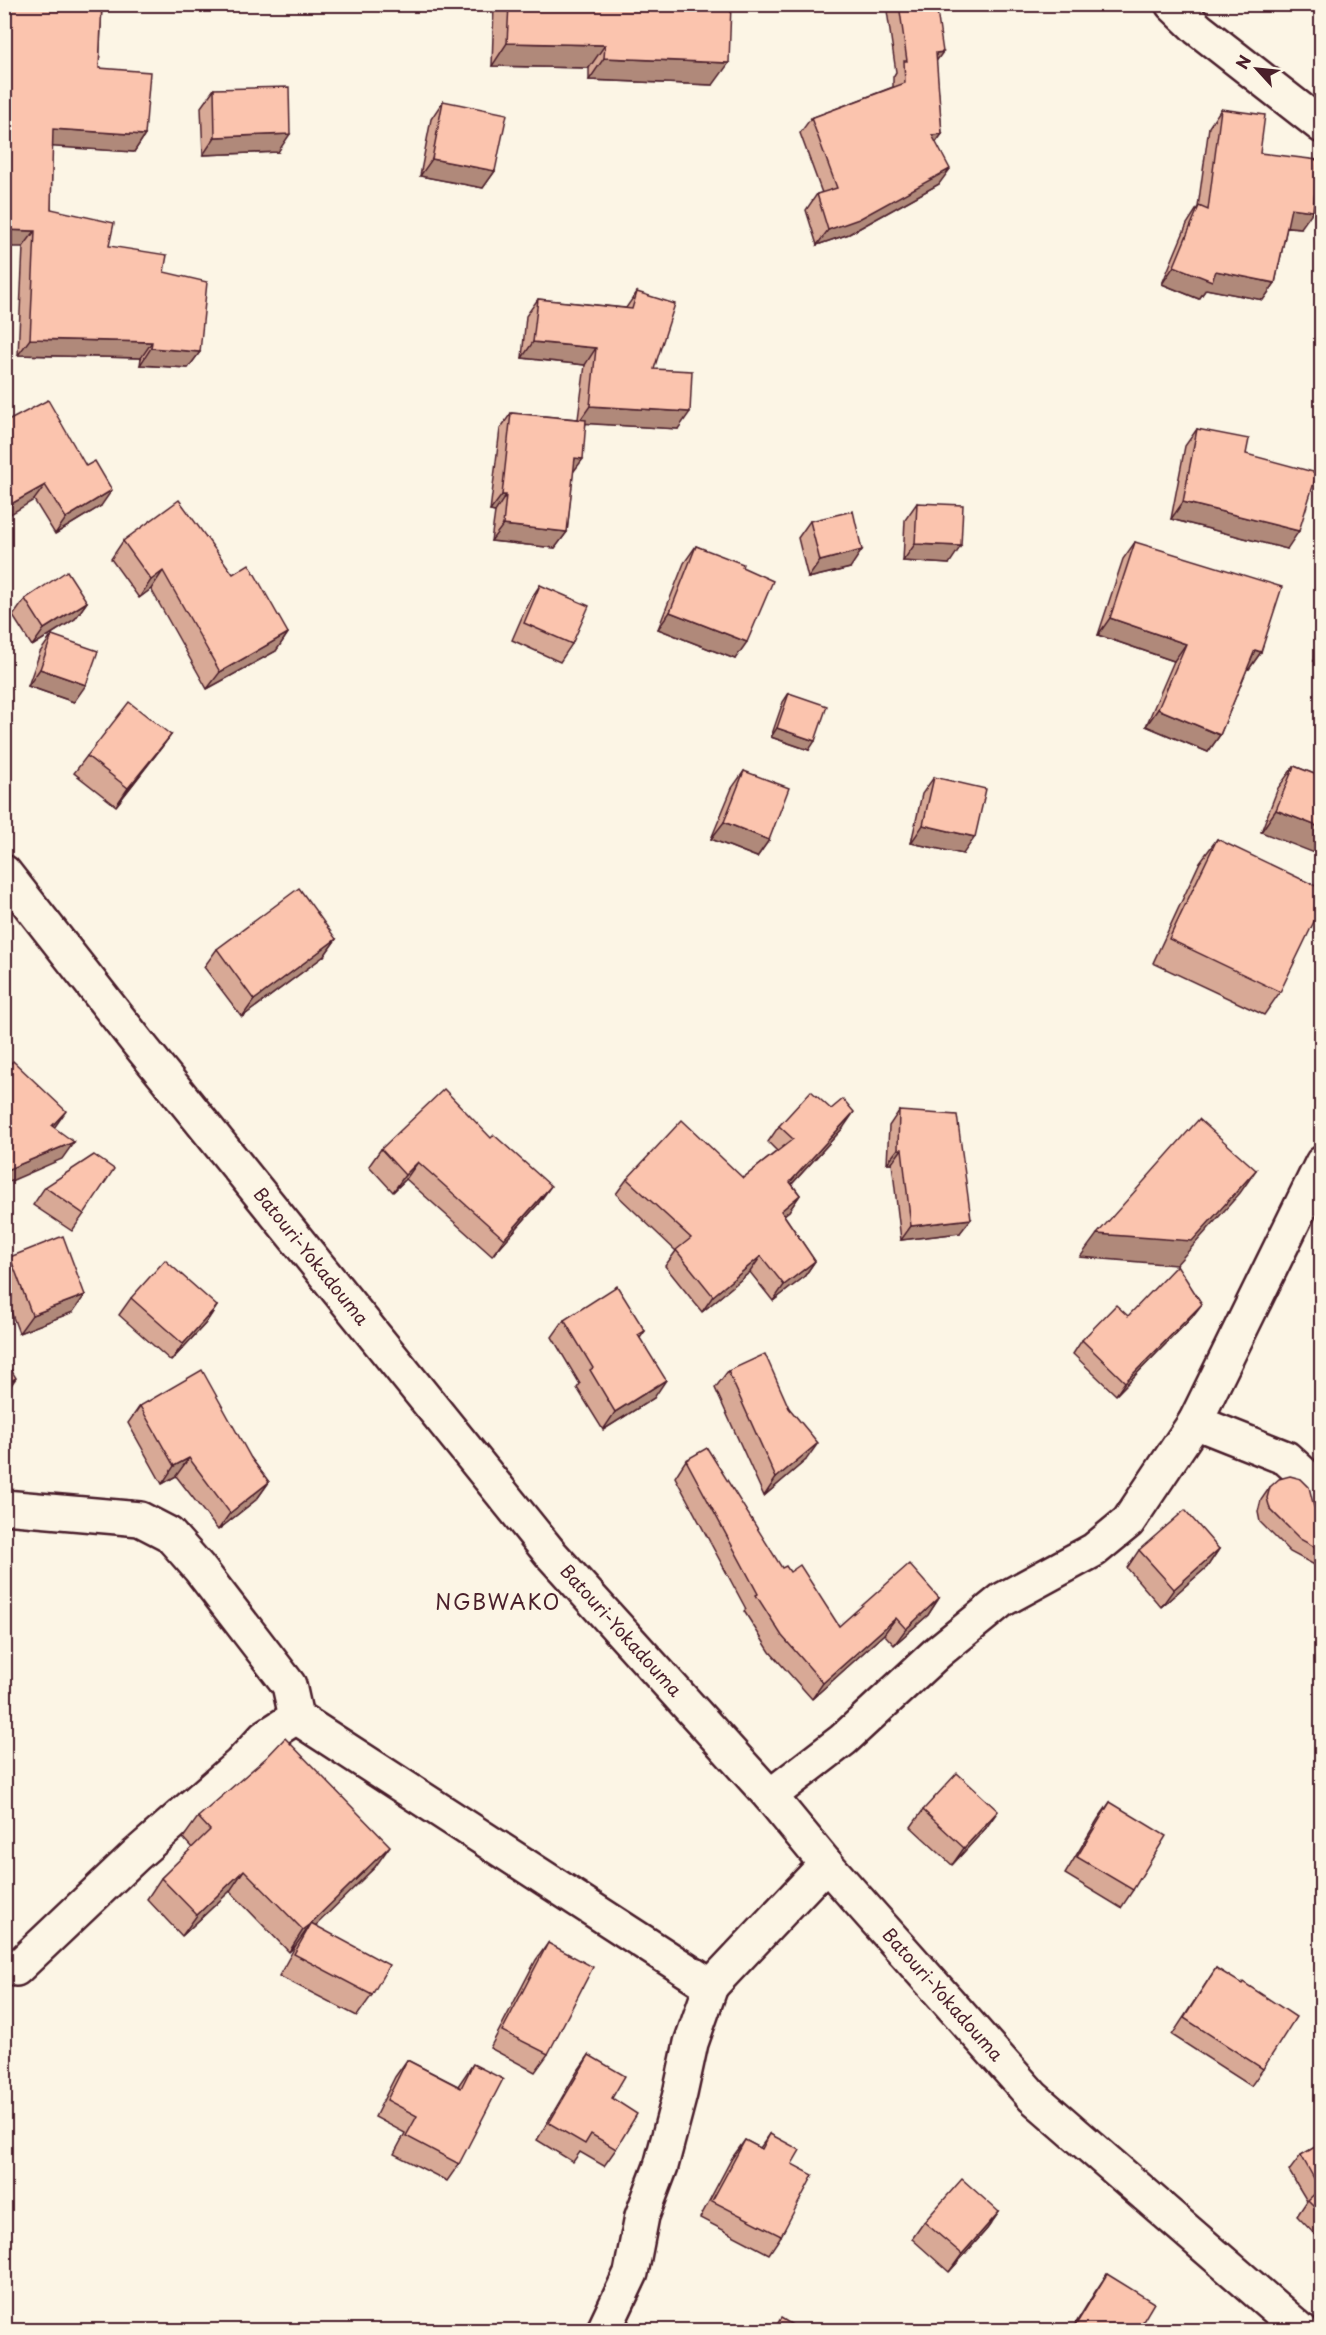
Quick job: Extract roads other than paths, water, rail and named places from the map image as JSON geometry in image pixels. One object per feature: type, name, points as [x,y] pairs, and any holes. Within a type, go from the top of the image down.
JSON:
[{"type":"main road","points":[[1172,4],[1198,29],[1322,126]]},
{"type":"main road","name":"Batouri-Yokadouma","points":[[4,872],[138,1043],[550,1553],[770,1796],[826,1864],[1033,2097],[1301,2331]]},
{"type":"main road","points":[[770,1796],[843,1740],[938,1652],[1002,1600],[1094,1550],[1128,1522],[1195,1422],[1322,1163]]},
{"type":"main road","points":[[1195,1422],[1286,1458],[1322,1491]]},
{"type":"main road","points":[[4,1507],[140,1519],[169,1534],[200,1568],[289,1684],[296,1717],[711,1986]]},
{"type":"main road","points":[[16,1969],[136,1855],[240,1764],[265,1737],[296,1717]]},
{"type":"main road","points":[[604,2331],[631,2273],[642,2216],[662,2166],[691,2043],[711,1986],[826,1864]]},
{"type":"district","name":"NGBWAKO","points":[[498,1603]]}]
